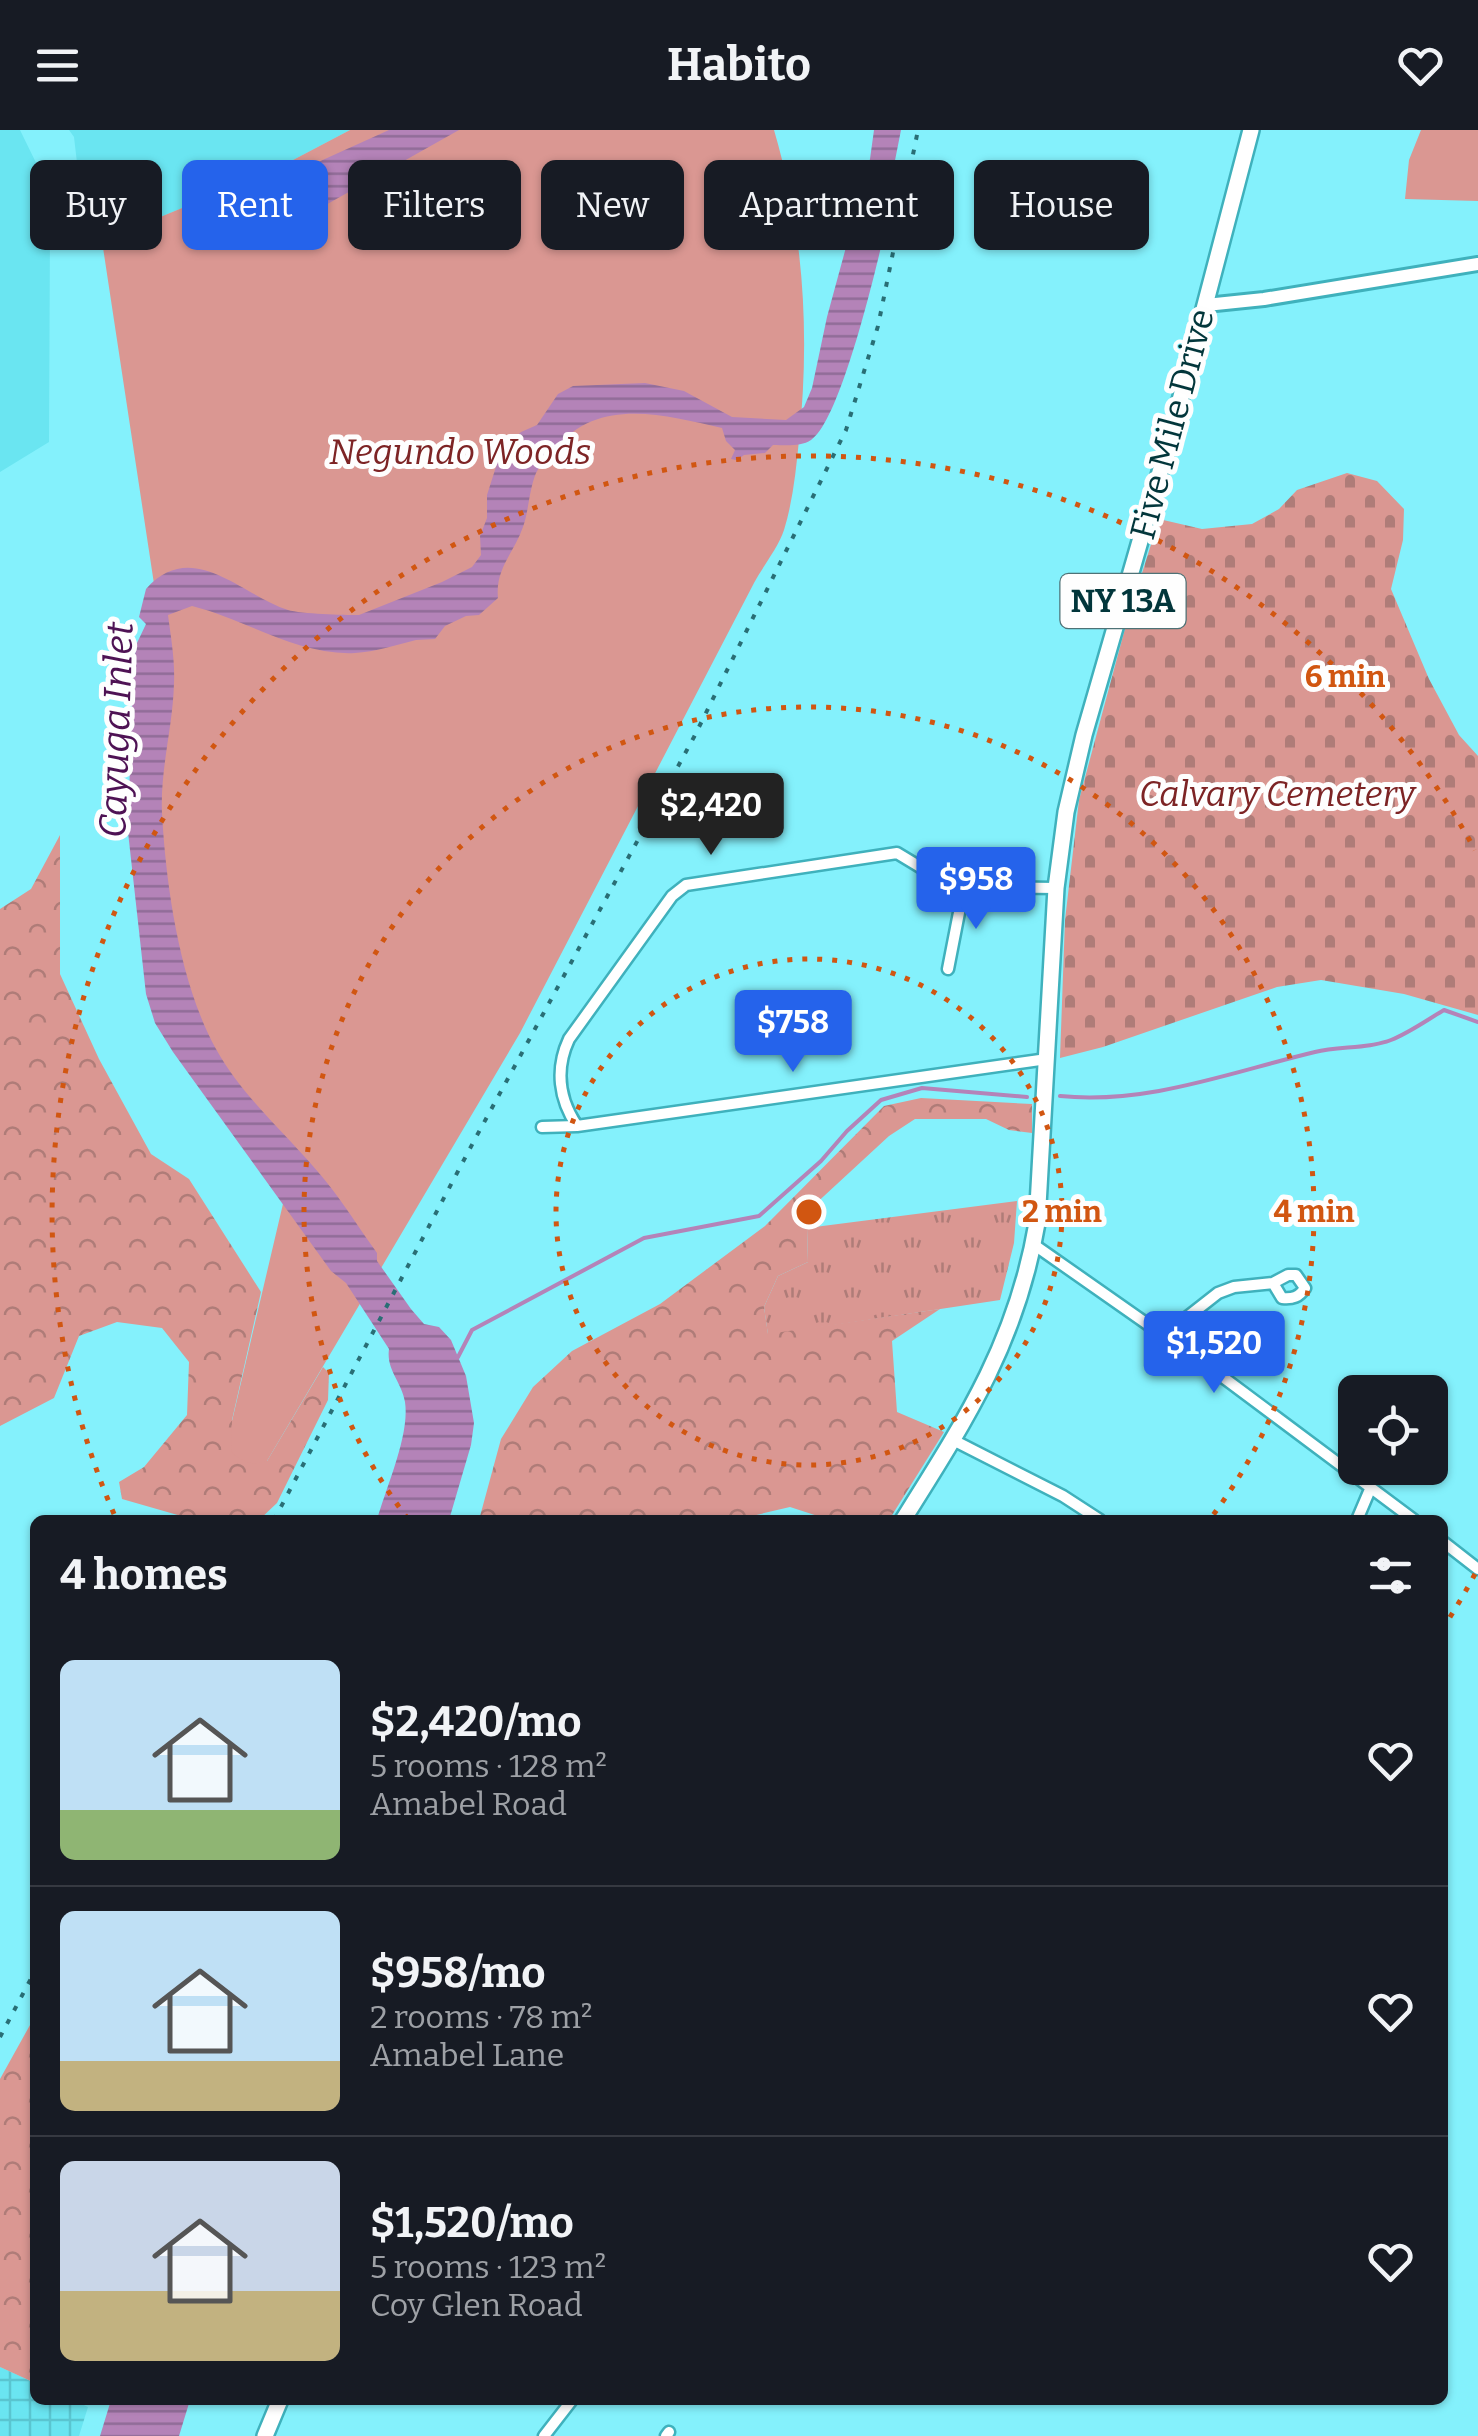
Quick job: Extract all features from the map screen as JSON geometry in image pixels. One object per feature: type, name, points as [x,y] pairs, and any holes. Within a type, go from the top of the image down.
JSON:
[{"type":"main road","name":"Five Mile Drive","points":[[906,1515],[996,1362],[1014,1318],[1034,1244],[1056,888],[1066,812],[1251,130]]},
{"type":"main road","points":[[264,2436],[278,2405]]},
{"type":"street","points":[[1206,304],[1264,299],[1478,264]]},
{"type":"street","points":[[577,1126],[562,1092],[562,1054],[672,896],[686,884],[897,853],[964,887],[1056,888]]},
{"type":"street","points":[[948,969],[964,887]]},
{"type":"street","points":[[542,1128],[1047,1059]]},
{"type":"street","points":[[1034,1244],[1407,1515]]},
{"type":"street","points":[[1167,1339],[1181,1322],[1218,1293],[1248,1284],[1273,1283]]},
{"type":"street","points":[[953,1440],[1092,1515]]},
{"type":"street","points":[[1359,1515],[1370,1487]]},
{"type":"street","points":[[1448,1546],[1478,1569]]},
{"type":"street","points":[[544,2436],[568,2405]]},
{"type":"shaded area","points":[[0,130],[20,130],[35,160],[30,160],[30,250],[50,250],[49,442],[0,472]]},
{"type":"shaded area","points":[[69,130],[350,130],[293,160],[182,160],[182,208],[162,216],[162,160],[77,160],[74,137]]},
{"type":"shaded area","points":[[389,130],[459,130],[406,160],[348,160],[348,192],[328,204],[328,160],[323,160]]},
{"type":"shaded area","points":[[874,130],[901,130],[895,160],[870,160]]},
{"type":"shaded area","points":[[845,250],[880,250],[848,366],[823,425],[811,440],[798,445],[773,445],[765,453],[744,455],[737,460],[731,459],[735,450],[726,441],[722,428],[677,418],[611,416],[572,432],[536,473],[523,527],[499,578],[498,598],[479,615],[466,616],[445,626],[435,639],[363,652],[334,652],[292,643],[192,606],[168,615],[174,674],[162,797],[164,842],[171,903],[193,995],[216,1049],[239,1084],[338,1197],[411,1309],[424,1324],[439,1327],[451,1340],[466,1376],[474,1423],[450,1515],[379,1515],[401,1445],[406,1415],[389,1349],[346,1283],[331,1271],[173,1052],[155,1023],[146,994],[128,832],[133,665],[146,624],[139,617],[146,589],[163,574],[181,568],[199,569],[288,610],[359,615],[442,582],[472,567],[481,555],[487,495],[501,451],[521,432],[537,425],[558,394],[573,386],[645,383],[684,391],[732,417],[786,420],[804,407],[812,388]]},
{"type":"shaded area","points":[[0,2367],[30,2381],[30,2405],[88,2407],[79,2436],[0,2436]]},
{"type":"shaded area","points":[[109,2405],[188,2405],[179,2436],[100,2436]]},
{"type":"green space","name":"Negundo Woods","points":[[350,130],[774,130],[782,160],[704,160],[704,250],[799,250],[804,361],[797,463],[778,543],[520,1033],[267,1461],[252,1463],[231,1452],[232,1421],[290,1174],[213,1077],[163,959],[156,597],[103,250],[162,250],[162,216],[182,208],[182,250],[328,250],[328,160],[293,160]]},
{"type":"green space","points":[[1421,130],[1478,130],[1478,201],[1405,199],[1409,160]]},
{"type":"green space","name":"Calvary Cemetery","points":[[1347,473],[1377,481],[1404,509],[1403,540],[1391,589],[1429,679],[1459,735],[1478,756],[1478,1015],[1404,994],[1321,980],[1277,987],[1060,1058],[1065,920],[1079,800],[1159,519],[1202,529],[1252,524],[1279,509],[1297,490]]},
{"type":"green space","points":[[60,835],[60,974],[99,1059],[151,1154],[189,1179],[261,1292],[232,1420],[267,1461],[323,1367],[329,1373],[328,1400],[277,1503],[264,1515],[178,1515],[122,1499],[119,1482],[144,1467],[187,1415],[189,1362],[162,1328],[117,1322],[79,1336],[54,1398],[0,1426],[0,909],[31,889]]},
{"type":"green space","points":[[921,1098],[1032,1104],[1032,1133],[1009,1130],[986,1119],[915,1119],[889,1136],[811,1208],[808,1262],[778,1276],[764,1307],[768,1334],[940,1309],[892,1341],[897,1412],[944,1432],[892,1515],[815,1515],[790,1507],[756,1515],[480,1515],[501,1439],[533,1387],[572,1351],[660,1304],[765,1226],[884,1106]]},
{"type":"green space","points":[[1017,1201],[1014,1243],[1000,1300],[768,1335],[764,1307],[778,1276],[808,1262],[807,1228]]},
{"type":"green space","points":[[30,2025],[30,2381],[0,2367],[0,2079]]},
{"type":"waterway","points":[[1060,1096],[1092,1098],[1157,1091],[1315,1052],[1382,1043],[1444,1010],[1478,1022]]},
{"type":"waterway","points":[[458,1357],[472,1330],[644,1238],[759,1216],[881,1100],[922,1088],[1027,1097]]},
{"type":"railway","points":[[277,1515],[694,737],[846,430],[878,326],[918,130]]},
{"type":"railway","points":[[0,2037],[30,1980]]},
{"type":"water label","name":"Cayuga Inlet","points":[[116,730]]}]
